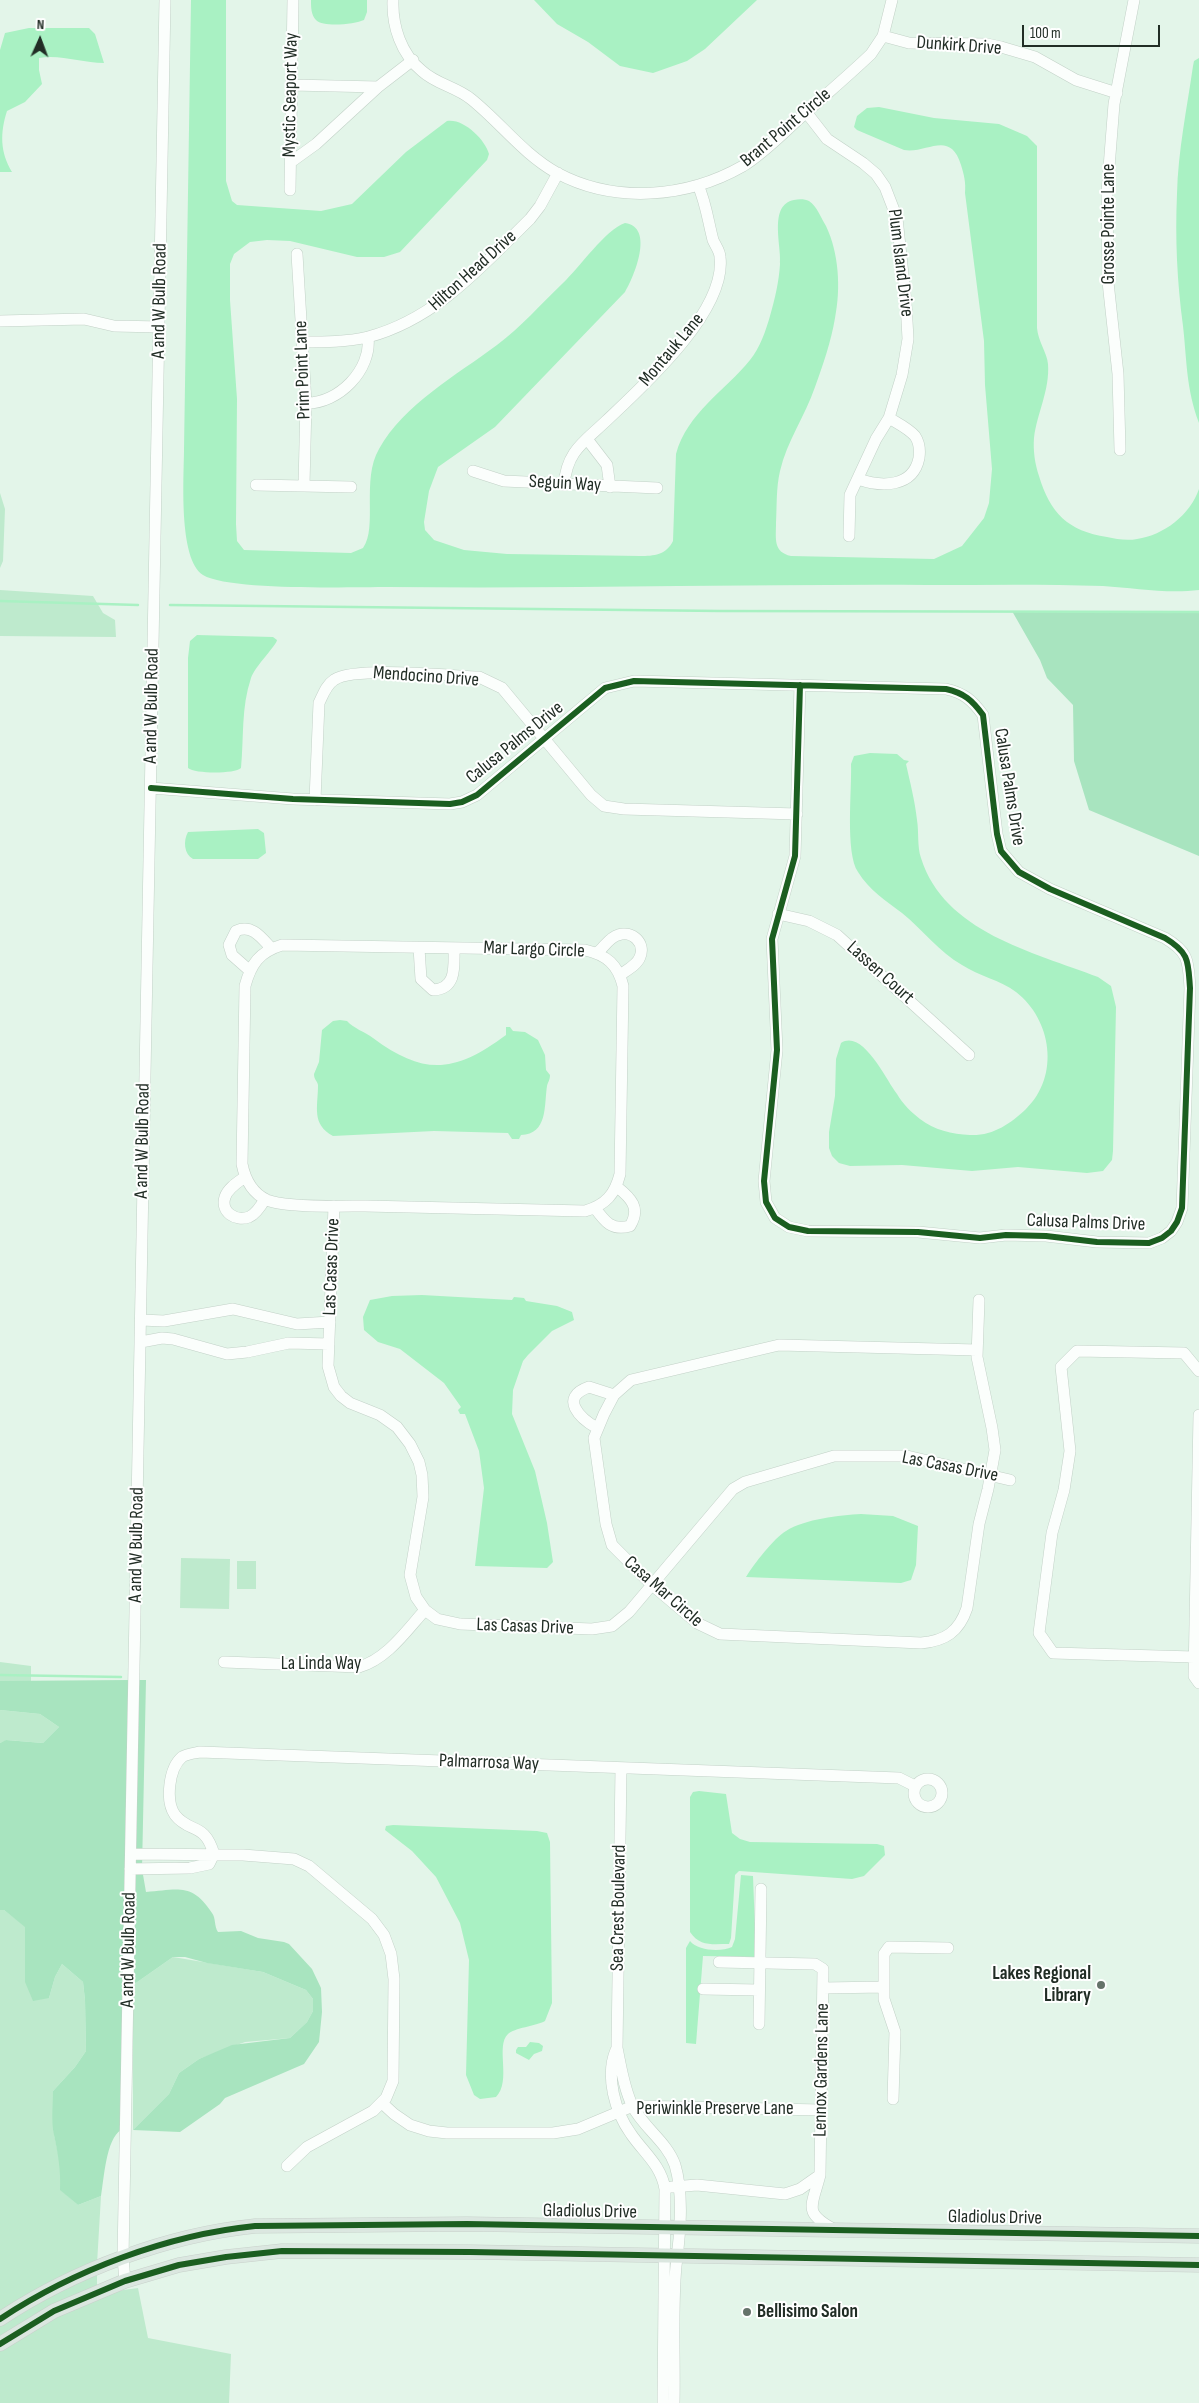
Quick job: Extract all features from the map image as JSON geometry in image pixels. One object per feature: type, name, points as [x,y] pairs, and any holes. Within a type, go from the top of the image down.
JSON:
[{"type":"main road","name":"Gladiolus Drive","points":[[0,2319],[46,2292],[123,2258],[178,2239],[224,2229],[255,2226],[467,2224],[664,2229],[1199,2236]]},
{"type":"main road","points":[[0,2344],[54,2311],[124,2281],[180,2265],[226,2257],[282,2251],[672,2255],[1199,2265]]},
{"type":"street","name":"A and W Bulb Road","points":[[124,2281],[165,0]]},
{"type":"street","name":"Mystic Seaport Way","points":[[290,190],[292,0]]},
{"type":"street","name":"Brant Point Circle","points":[[393,0],[393,17],[398,36],[412,60],[422,72],[470,98],[526,152],[558,173],[586,184],[634,194],[668,192],[698,185],[726,174],[757,157],[871,54],[883,36],[892,0]]},
{"type":"street","name":"Grosse Pointe Lane","points":[[1120,450],[1120,401],[1108,282],[1107,221],[1110,150],[1117,93],[1134,0]]},
{"type":"street","name":"Dunkirk Drive","points":[[883,36],[909,43],[987,44],[1001,47],[1035,57],[1076,80],[1117,93]]},
{"type":"street","points":[[291,162],[316,144],[378,87],[412,60]]},
{"type":"street","points":[[292,85],[378,87]]},
{"type":"street","name":"Plum Island Drive","points":[[806,112],[827,139],[862,162],[876,174],[893,203],[897,218],[906,303],[908,339],[902,375],[889,418],[876,439],[848,500],[849,536]]},
{"type":"street","name":"Hilton Head Drive","points":[[303,342],[368,337],[424,314],[449,296],[530,219],[540,206],[558,173]]},
{"type":"street","name":"Montauk Lane","points":[[564,485],[566,467],[572,454],[630,399],[689,335],[707,309],[714,292],[720,257],[705,201],[698,185]]},
{"type":"street","name":"Prim Point Lane","points":[[297,254],[306,403],[304,485]]},
{"type":"street","points":[[0,321],[84,319],[114,326],[160,327]]},
{"type":"street","points":[[306,403],[325,401],[337,394],[351,381],[366,360],[368,337]]},
{"type":"street","points":[[858,480],[876,484],[894,484],[910,476],[918,461],[919,446],[914,434],[889,418]]},
{"type":"street","points":[[588,439],[607,465],[610,487]]},
{"type":"street","name":"Seguin Way","points":[[473,471],[504,481],[657,488]]},
{"type":"street","points":[[256,485],[351,487]]},
{"type":"street","name":"Mendocino Drive","points":[[314,800],[319,703],[333,680],[357,672],[479,677],[502,688],[591,795],[604,806],[624,809],[797,814]]},
{"type":"street","name":"Calusa Palms Drive","points":[[151,788],[314,800],[450,804],[462,802],[477,795],[605,688],[615,685],[634,681],[800,685],[946,689],[962,693],[974,703],[983,715],[997,834],[1001,852],[1008,862],[1019,872],[1040,885],[1166,938],[1181,948],[1188,964],[1190,988],[1182,1208],[1177,1222],[1162,1238],[1149,1243],[1097,1242],[1038,1236],[1006,1235],[980,1238],[918,1232],[808,1231],[789,1227],[775,1218],[766,1202],[764,1181],[777,1050],[772,939],[795,856],[800,685]]},
{"type":"street","name":"Lassen Court","points":[[778,914],[809,921],[838,935],[969,1055]]},
{"type":"street","points":[[249,970],[232,955],[229,945],[236,931],[242,929],[253,930],[271,948],[255,961],[249,970],[245,1001],[242,1164],[244,1177],[251,1188],[265,1199],[278,1203],[334,1206],[585,1211],[595,1208],[611,1196],[617,1187],[620,1174],[623,986],[620,975],[636,963],[641,954],[640,943],[634,936],[624,933],[617,935],[598,952]]},
{"type":"street","name":"Mar Largo Circle","points":[[271,948],[282,946],[585,950],[598,952],[615,965],[620,975]]},
{"type":"street","points":[[419,948],[421,979],[433,990],[447,986],[451,982],[454,948]]},
{"type":"street","points":[[244,1177],[232,1187],[225,1197],[225,1208],[232,1217],[241,1219],[252,1216],[265,1199]]},
{"type":"street","points":[[595,1208],[610,1226],[619,1229],[630,1226],[636,1217],[635,1206],[628,1196],[617,1187]]},
{"type":"street","name":"Las Casas Drive","points":[[334,1206],[328,1366],[334,1387],[350,1403],[380,1415],[396,1427],[410,1444],[419,1462],[422,1475],[423,1497],[410,1575],[416,1597],[425,1610],[437,1619],[460,1624],[602,1628],[621,1620],[727,1494],[745,1482],[834,1456],[907,1456],[1010,1480]]},
{"type":"street","name":"Casa Mar Circle","points":[[977,1350],[779,1345],[642,1376],[622,1386],[614,1395],[597,1428],[594,1449],[610,1540],[618,1553],[652,1585],[705,1628],[720,1634],[921,1643],[941,1640],[958,1628],[967,1608],[979,1524],[991,1475],[994,1440],[978,1368],[979,1300]]},
{"type":"street","points":[[141,1320],[164,1321],[222,1310],[233,1310],[296,1324],[330,1322]]},
{"type":"street","points":[[141,1342],[162,1338],[173,1339],[227,1354],[247,1352],[289,1343],[329,1344]]},
{"type":"street","points":[[1194,1657],[1053,1654],[1039,1633],[1052,1533],[1064,1490],[1070,1450],[1061,1367],[1077,1351],[1184,1353],[1199,1371]]},
{"type":"street","points":[[597,1428],[587,1423],[576,1412],[576,1397],[588,1387],[614,1395]]},
{"type":"street","points":[[1199,1415],[1194,1657],[1194,1676],[1199,1683]]},
{"type":"street","name":"La Linda Way","points":[[224,1662],[359,1667],[370,1664],[380,1657],[425,1610]]},
{"type":"street","name":"Palmarrosa Way","points":[[214,1854],[210,1840],[204,1833],[175,1815],[171,1805],[170,1783],[172,1770],[183,1756],[200,1752],[899,1778],[915,1786]]},
{"type":"street","name":"Sea Crest Boulevard","points":[[621,1768],[617,2048],[624,2083],[633,2106],[666,2148],[674,2164],[678,2186],[681,2229],[672,2255]]},
{"type":"street","points":[[131,1854],[214,1854],[275,1856],[294,1859],[309,1866],[372,1918],[384,1935],[392,1954],[394,1979],[393,2081],[386,2098],[373,2111],[307,2148],[287,2166]]},
{"type":"street","points":[[130,1869],[190,1868],[209,1864],[214,1854]]},
{"type":"street","points":[[759,2024],[761,1889]]},
{"type":"street","points":[[893,2099],[895,2032],[884,1999],[884,1954],[889,1947],[948,1948]]},
{"type":"street","points":[[719,1962],[759,1962]]},
{"type":"street","name":"Lennox Gardens Lane","points":[[759,1962],[815,1964],[820,1966],[823,1988],[820,2175],[812,2202],[813,2213],[818,2221],[837,2231]]},
{"type":"street","points":[[823,1988],[884,1987]]},
{"type":"street","points":[[703,1989],[759,1990]]},
{"type":"street","name":"Sea Crest Boulevard","points":[[617,2048],[612,2069],[612,2084],[619,2113],[630,2133],[655,2162],[663,2177],[665,2189],[664,2229],[672,2255]]},
{"type":"street","name":"Periwinkle Preserve Lane","points":[[382,2102],[394,2114],[410,2125],[429,2131],[447,2133],[553,2133],[578,2129],[633,2106],[821,2110]]},
{"type":"street","points":[[665,2189],[678,2186],[738,2187],[785,2194],[800,2189],[820,2175]]},
{"type":"street","points":[[663,2403],[672,2255]]},
{"type":"street","points":[[672,2255],[676,2266],[674,2403]]},
{"type":"shaded area","points":[[191,0],[226,0],[226,181],[232,201],[237,205],[321,211],[352,204],[406,152],[447,121],[453,121],[466,126],[483,142],[489,154],[487,160],[400,252],[384,257],[357,257],[290,241],[267,240],[250,242],[234,254],[230,264],[230,300],[237,399],[236,524],[237,541],[244,550],[351,553],[363,548],[369,528],[370,488],[374,461],[379,449],[402,418],[432,391],[514,331],[601,241],[625,223],[634,226],[639,233],[641,243],[637,265],[625,292],[495,427],[438,467],[429,491],[424,522],[425,530],[434,540],[464,550],[507,554],[640,556],[655,555],[663,552],[673,541],[676,454],[681,439],[698,414],[740,371],[754,355],[760,344],[772,310],[779,277],[778,227],[781,210],[786,203],[800,199],[809,201],[814,206],[826,226],[836,259],[838,295],[833,327],[824,362],[811,398],[787,449],[780,471],[777,490],[776,523],[778,548],[791,556],[934,559],[962,546],[984,518],[989,503],[992,469],[985,385],[984,341],[964,179],[961,165],[951,148],[944,145],[904,150],[854,127],[857,116],[867,108],[879,107],[934,118],[999,124],[1027,136],[1037,146],[1037,328],[1048,364],[1048,374],[1034,438],[1034,448],[1036,467],[1043,489],[1055,510],[1071,525],[1093,534],[1129,540],[1147,537],[1175,522],[1189,507],[1199,489],[1199,590],[1163,591],[1103,586],[1037,585],[292,587],[238,584],[203,575],[195,566],[189,552],[183,497]]},
{"type":"shaded area","points":[[311,0],[367,0],[367,12],[364,20],[347,24],[326,24],[314,18]]},
{"type":"shaded area","points":[[534,0],[757,0],[705,49],[687,61],[653,73],[620,66],[588,42],[557,24]]},
{"type":"shaded area","points":[[29,28],[89,28],[95,34],[104,63],[55,57],[39,58],[42,84],[25,102],[7,111],[2,142],[5,157],[12,172],[0,172],[0,50],[5,33]]},
{"type":"shaded area","points":[[1199,58],[1199,423],[1188,374],[1178,276],[1176,227],[1181,146],[1194,61]]},
{"type":"shaded area","points":[[0,493],[5,509],[3,561],[0,568]]},
{"type":"shaded area","points":[[0,590],[93,596],[103,613],[115,620],[116,637],[0,636]]},
{"type":"shaded area","points":[[1012,611],[1199,611],[1199,856],[1089,810],[1074,761],[1073,705],[1047,678],[1040,660]]},
{"type":"shaded area","points":[[197,635],[273,637],[277,640],[251,678],[244,711],[241,768],[237,770],[206,772],[188,768],[188,658],[190,641]]},
{"type":"shaded area","points":[[870,753],[897,754],[904,760],[909,761],[906,764],[915,806],[921,858],[933,883],[949,904],[970,922],[994,936],[1019,948],[1098,977],[1111,986],[1116,1007],[1113,1151],[1112,1160],[1103,1171],[1087,1173],[1018,1167],[972,1171],[902,1165],[850,1166],[839,1163],[832,1156],[829,1148],[829,1132],[835,1096],[836,1059],[841,1043],[849,1041],[857,1043],[865,1049],[910,1111],[925,1123],[937,1129],[970,1135],[978,1135],[1001,1128],[1026,1109],[1037,1096],[1044,1081],[1047,1065],[1044,1033],[1038,1017],[1028,1004],[1010,988],[969,969],[946,954],[910,920],[873,890],[858,872],[854,863],[850,836],[851,764],[854,756]]},
{"type":"shaded area","points":[[258,829],[264,833],[266,853],[258,859],[193,859],[186,851],[185,843],[188,832]]},
{"type":"shaded area","points":[[333,1021],[347,1021],[352,1026],[408,1059],[424,1064],[440,1065],[455,1063],[471,1057],[506,1035],[506,1027],[510,1027],[513,1031],[525,1032],[538,1040],[545,1055],[546,1070],[550,1075],[545,1110],[540,1124],[536,1130],[521,1135],[519,1139],[512,1139],[508,1133],[434,1131],[333,1136],[321,1126],[317,1114],[318,1085],[314,1074],[319,1062],[322,1030]]},
{"type":"shaded area","points":[[422,1295],[512,1300],[514,1297],[524,1298],[526,1301],[557,1306],[572,1312],[574,1320],[552,1331],[523,1361],[513,1390],[512,1414],[535,1471],[547,1523],[553,1562],[547,1568],[475,1566],[484,1488],[479,1451],[465,1414],[460,1414],[458,1410],[461,1407],[444,1383],[400,1349],[378,1342],[364,1330],[363,1317],[370,1300],[392,1296]]},
{"type":"shaded area","points":[[861,1514],[893,1516],[918,1526],[916,1565],[911,1580],[901,1583],[746,1577],[770,1545],[786,1531],[803,1523]]},
{"type":"shaded area","points":[[181,1558],[230,1559],[229,1609],[180,1608]]},
{"type":"shaded area","points":[[237,1561],[256,1561],[256,1589],[237,1589]]},
{"type":"shaded area","points":[[0,1662],[31,1666],[31,1682],[0,1681]]},
{"type":"shaded area","points":[[129,1680],[121,2130],[116,2135],[109,2150],[101,2196],[78,2205],[60,2190],[60,2169],[52,2113],[53,2091],[75,2067],[86,2051],[83,1982],[62,1964],[55,1977],[49,1998],[33,2001],[25,1982],[25,1927],[4,1910],[0,1910],[0,1743],[6,1740],[43,1743],[59,1727],[40,1714],[0,1710],[0,1681]]},
{"type":"shaded area","points":[[139,1680],[146,1680],[142,1869],[146,1892],[183,1890],[191,1892],[205,1903],[212,1913],[218,1932],[241,1931],[258,1938],[289,1944],[312,1969],[321,1988],[322,2012],[319,2042],[304,2064],[225,2098],[220,2104],[180,2132],[133,2130],[169,2094],[179,2073],[199,2059],[232,2045],[290,2038],[307,2022],[313,2011],[313,1999],[306,1990],[263,1972],[207,1963],[185,1957],[173,1957],[133,1985]]},
{"type":"shaded area","points":[[0,1710],[40,1714],[59,1727],[43,1743],[7,1740],[0,1743]]},
{"type":"shaded area","points":[[693,1792],[726,1794],[732,1833],[740,1839],[750,1842],[877,1844],[884,1846],[885,1855],[864,1876],[852,1879],[739,1871],[735,1875],[729,1944],[703,1942],[694,1937],[690,1932],[690,1797]]},
{"type":"shaded area","points":[[386,1826],[547,1833],[550,1842],[552,2003],[545,2021],[511,2032],[504,2039],[503,2082],[501,2090],[496,2097],[480,2099],[474,2095],[466,2075],[469,1960],[460,1923],[436,1877],[412,1851],[385,1830]]},
{"type":"shaded area","points":[[741,1875],[753,1876],[756,1957],[703,1956],[696,2044],[686,2043],[686,1948],[690,1941],[698,1947],[710,1950],[722,1950],[732,1947],[735,1939]]},
{"type":"shaded area","points":[[0,1910],[4,1910],[25,1926],[26,1951],[49,1998],[55,1977],[62,1964],[83,1982],[86,2051],[75,2067],[53,2091],[54,2134],[61,2168],[61,2190],[78,2205],[101,2196],[97,2264],[0,2313]]},
{"type":"shaded area","points":[[173,1957],[263,1972],[306,1990],[313,1999],[313,2011],[307,2022],[290,2038],[245,2042],[199,2059],[179,2073],[169,2094],[133,2130],[133,1985]]},
{"type":"shaded area","points":[[530,2042],[539,2043],[543,2046],[542,2051],[534,2054],[529,2060],[516,2053],[516,2050],[518,2047],[526,2047]]},
{"type":"shaded area","points":[[97,2275],[97,2286],[0,2338],[0,2325],[48,2296]]},
{"type":"shaded area","points":[[138,2288],[148,2338],[231,2354],[229,2403],[0,2403],[0,2350],[56,2316],[109,2292]]},
{"type":"waterway","points":[[0,601],[138,605]]},
{"type":"waterway","points":[[170,605],[720,611],[1199,612]]},
{"type":"waterway","points":[[0,1675],[121,1677]]},
{"type":"cycle path","points":[[151,788],[293,799],[450,804],[462,802],[477,795],[605,688],[634,681],[946,689],[963,695],[983,715],[997,834],[1001,851],[1019,872],[1050,889],[1165,938],[1179,948],[1186,959],[1190,988],[1182,1208],[1177,1222],[1171,1231],[1162,1238],[1149,1243],[1097,1242],[1046,1236],[1006,1235],[980,1238],[918,1232],[808,1231],[789,1227],[775,1218],[766,1202],[764,1181],[777,1050],[772,939],[795,856],[800,685]]},
{"type":"cycle path","points":[[0,2319],[59,2285],[90,2270],[122,2258],[188,2237],[255,2226],[467,2224],[1199,2236]]},
{"type":"cycle path","points":[[0,2344],[54,2311],[125,2281],[179,2265],[226,2257],[282,2251],[470,2252],[1199,2265]]},
{"type":"place","name":"Lakes Regional Library","points":[[1101,1985]]},
{"type":"place","name":"Bellisimo Salon","points":[[747,2312]]}]
